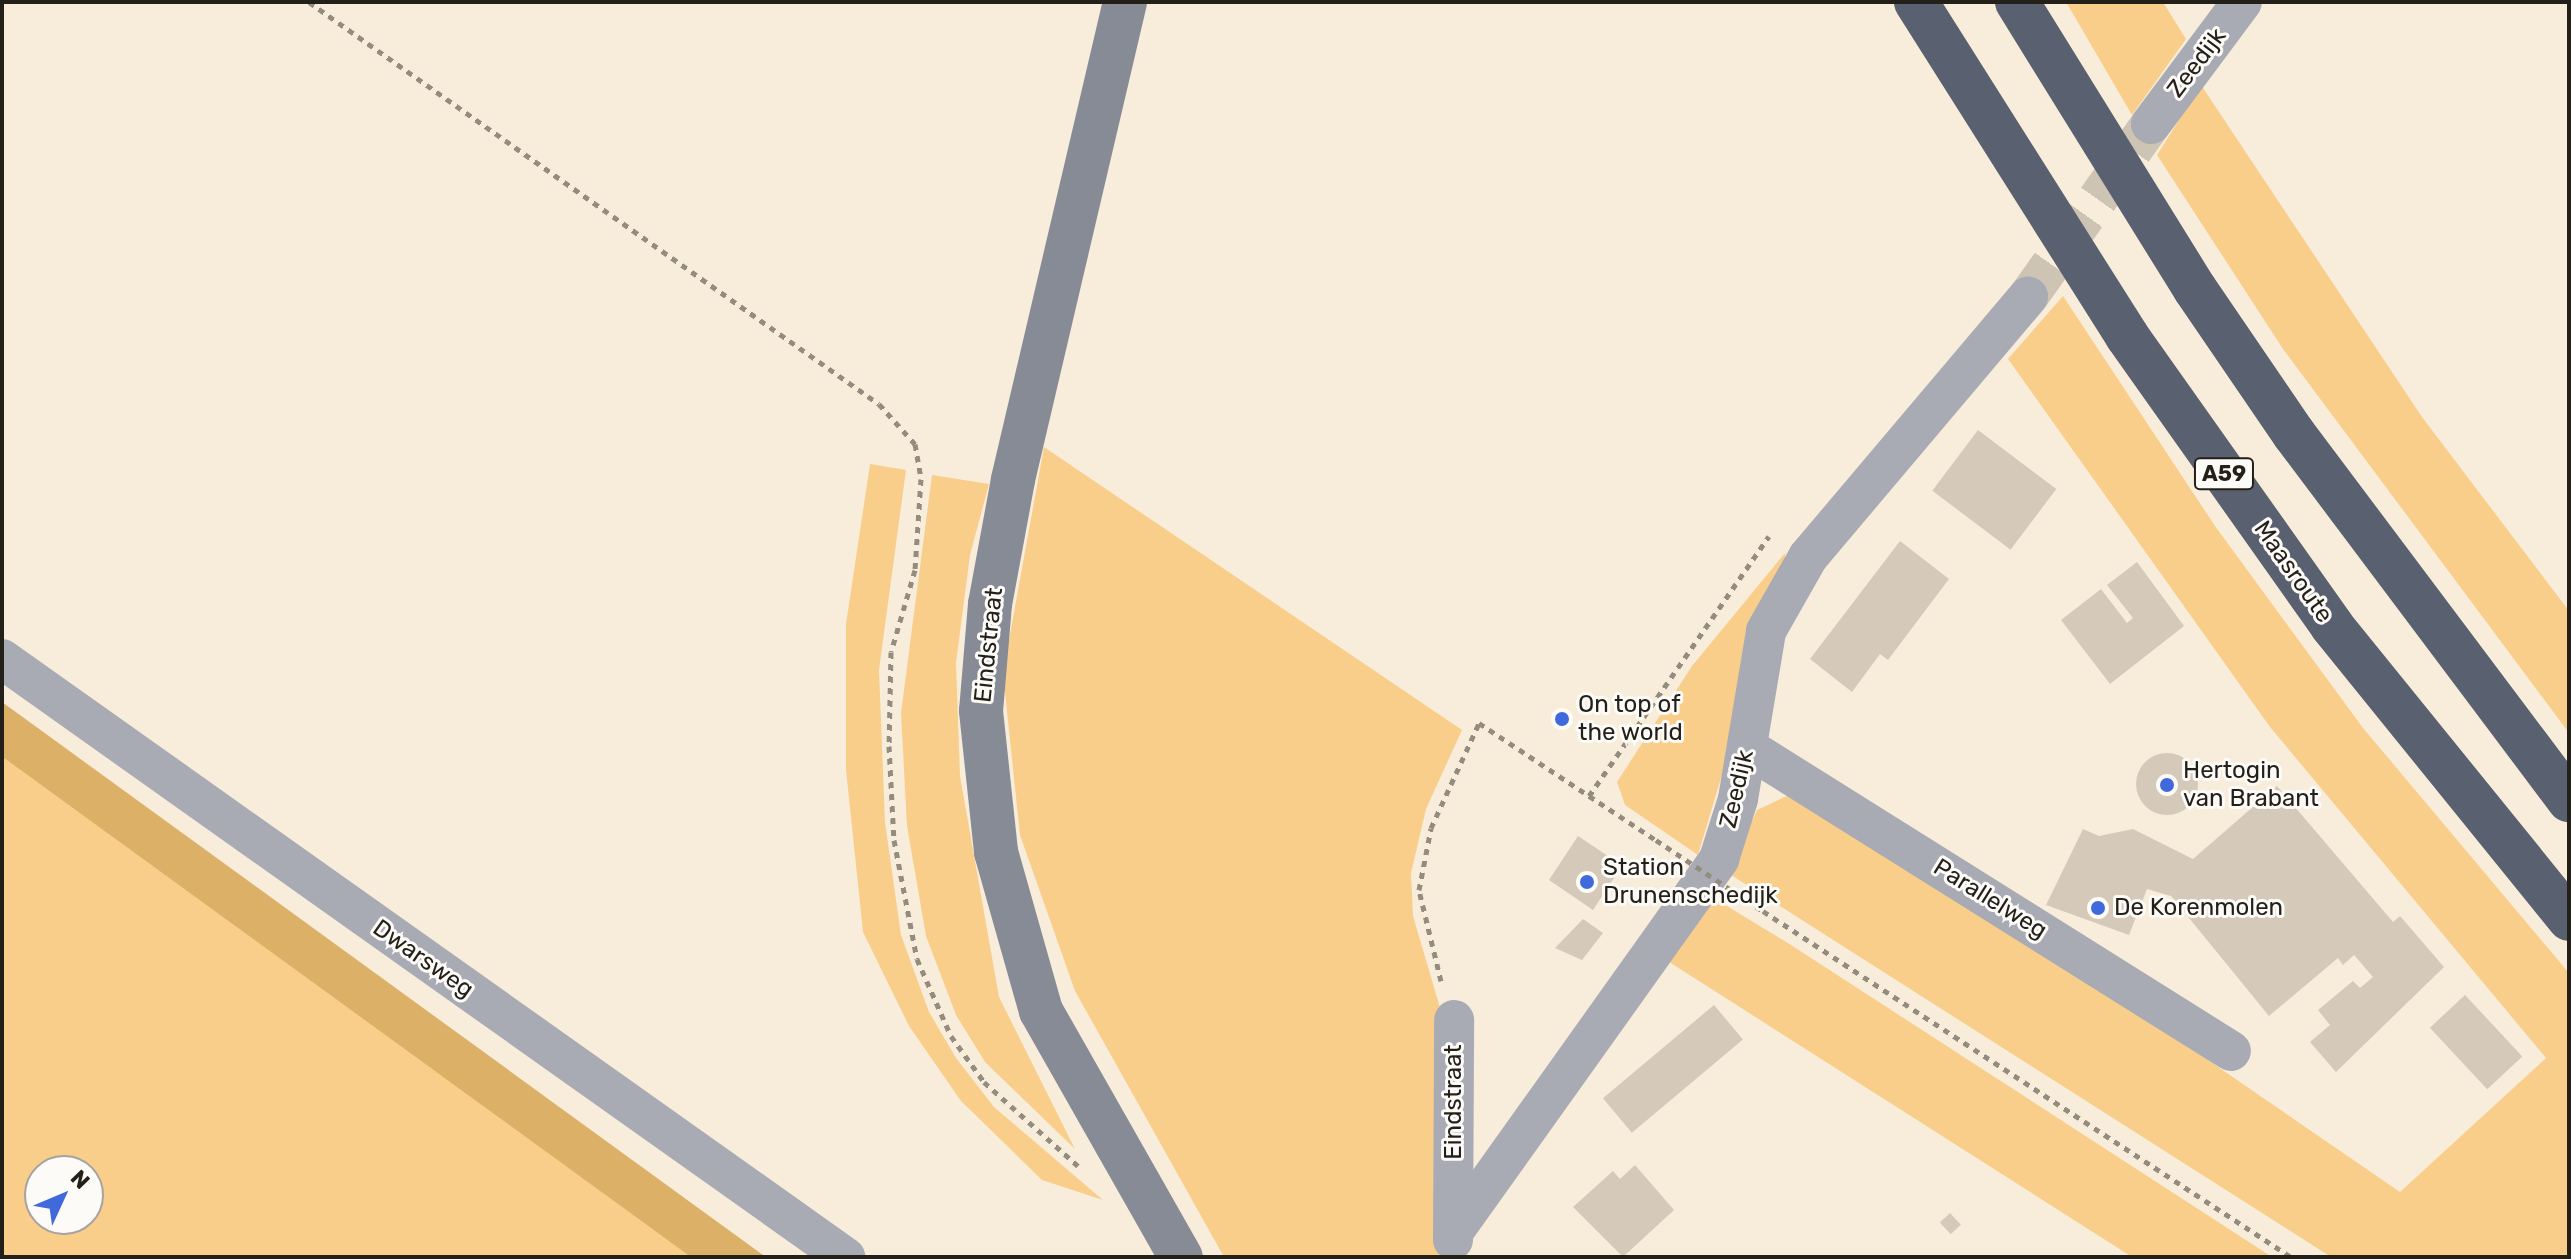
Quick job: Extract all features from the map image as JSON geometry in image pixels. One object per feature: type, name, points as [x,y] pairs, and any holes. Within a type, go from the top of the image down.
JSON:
[{"type":"highway","name":"Maasroute","points":[[1916,2],[2127,336],[2323,613],[2569,919]]},
{"type":"highway","points":[[2017,2],[2285,421],[2569,800]]},
{"type":"main road","name":"Eindstraat","points":[[1125,2],[1013,480],[990,604],[981,711],[996,852],[1041,1011],[1181,1257]]},
{"type":"street","name":"Zeedijk","points":[[2151,124],[2242,2]]},
{"type":"street","name":"Zeedijk","points":[[1453,1244],[1719,859],[1748,748],[1766,631],[1808,557],[2028,297]]},
{"type":"street","name":"Dwarsweg","points":[[2,659],[845,1257]]},
{"type":"street","name":"Parallelweg","points":[[1748,748],[2231,1051]]},
{"type":"street","name":"Eindstraat","points":[[1453,1244],[1454,1020]]},
{"type":"path","points":[[309,2],[879,404],[915,444],[921,479],[915,570],[891,652],[889,746],[894,840],[917,959],[951,1036],[984,1082],[1088,1175]]},
{"type":"path","points":[[1772,531],[1589,796],[2291,1257]]},
{"type":"path","name":"Eindstraat","points":[[1454,1020],[1419,890],[1431,828],[1479,723],[1589,796]]},
{"type":"shaded area","points":[[2066,2],[2163,2],[2186,39],[2132,115]]},
{"type":"shaded area","points":[[2201,85],[2422,417],[2569,611],[2569,733],[2283,349],[2157,155]]},
{"type":"shaded area","points":[[2063,296],[2215,526],[2363,728],[2569,973],[2569,1257],[2331,1257],[1728,873],[1757,810],[1791,794],[2208,1060],[2400,1192],[2546,1058],[2270,727],[2008,359]]},
{"type":"shaded area","points":[[1044,447],[1462,730],[1426,809],[1411,873],[1413,916],[1441,1011],[1439,1257],[1224,1257],[1075,991],[1020,835],[1003,673]]},
{"type":"shaded area","points":[[870,464],[906,470],[879,670],[885,822],[901,935],[929,1012],[956,1058],[994,1107],[1103,1200],[1042,1180],[961,1101],[909,1026],[863,932],[846,770],[846,624]]},
{"type":"shaded area","points":[[932,475],[989,484],[970,555],[956,663],[960,776],[999,997],[1075,1149],[985,1062],[956,1015],[926,936],[907,826],[901,713]]},
{"type":"shaded area","points":[[1785,553],[1785,564],[1698,855],[1625,805],[1617,782],[1692,666]]},
{"type":"shaded area","points":[[2,702],[766,1257],[691,1257],[2,756]]},
{"type":"shaded area","points":[[2,746],[713,1257],[2,1257]]},
{"type":"shaded area","points":[[1712,897],[2272,1257],[2132,1257],[1666,960]]},
{"type":"building","points":[[1978,430],[2056,489],[2011,550],[1932,491]]},
{"type":"building","points":[[1900,541],[1949,579],[1888,660],[1880,654],[1852,692],[1810,659]]},
{"type":"building","points":[[2137,562],[2184,626],[2110,684],[2061,620],[2101,589],[2127,623],[2133,618],[2107,585]]},
{"type":"building","name":"Hertogin van Brabant","points":[[2161,753],[2173,753],[2189,762],[2196,772],[2196,796],[2189,806],[2173,815],[2161,815],[2141,801],[2136,790],[2136,778],[2150,758]]},
{"type":"building","points":[[2277,786],[2393,922],[2400,916],[2444,967],[2336,1072],[2310,1042],[2330,1025],[2318,1010],[2353,981],[2360,988],[2373,977],[2354,955],[2343,965],[2338,958],[2269,1016],[2171,896],[2147,889],[2129,935],[2046,905],[2083,829],[2099,836],[2133,829],[2193,859]]},
{"type":"building","points":[[1578,836],[1608,856],[1601,865],[1616,875],[1593,910],[1549,880]]},
{"type":"building","points":[[1583,919],[1603,933],[1582,960],[1555,948]]},
{"type":"building","points":[[2465,995],[2522,1056],[2487,1089],[2430,1028]]},
{"type":"building","points":[[1714,1005],[1743,1039],[1632,1133],[1603,1098]]},
{"type":"building","points":[[1635,1165],[1674,1210],[1623,1257],[1573,1207],[1613,1171],[1620,1179]]},
{"type":"building","points":[[1950,1213],[1961,1225],[1951,1234],[1940,1223]]},
{"type":"tunnel","points":[[2028,297],[2151,124]]},
{"type":"place","name":"On top of the world","points":[[1562,719]]},
{"type":"place","name":"Hertogin van Brabant","points":[[2167,785]]},
{"type":"place","name":"Station Drunenschedijk","points":[[1587,882]]},
{"type":"place","name":"De Korenmolen","points":[[2098,908]]}]
